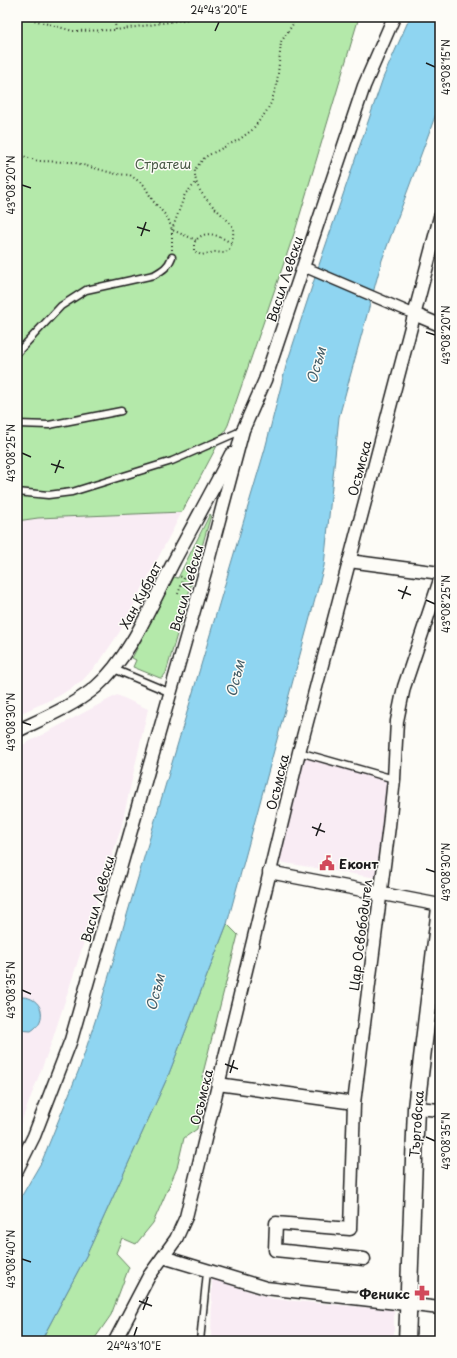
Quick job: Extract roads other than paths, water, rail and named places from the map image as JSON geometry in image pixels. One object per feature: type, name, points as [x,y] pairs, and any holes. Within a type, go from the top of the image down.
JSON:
[{"type":"street","name":"Васил Левски","points":[[17,1170],[34,1136],[71,1040],[171,693],[243,430],[265,380],[364,86],[394,17]]},
{"type":"street","name":"Осъмска","points":[[114,1341],[149,1276],[176,1239],[186,1217],[299,752],[412,313],[440,217]]},
{"type":"street","points":[[309,269],[440,325]]},
{"type":"street","name":"Хан Кубрат","points":[[17,731],[61,709],[90,691],[114,669],[125,653],[150,607],[243,430]]},
{"type":"street","points":[[349,561],[440,573]]},
{"type":"street","name":"Цар Освободител","points":[[364,1259],[275,1250],[276,1223],[350,1229],[354,1103],[379,893],[389,826],[399,704],[440,580]]},
{"type":"street","points":[[269,872],[440,904]]},
{"type":"street","name":"Търговска","points":[[407,1341],[416,1108],[440,908]]},
{"type":"street","points":[[218,1084],[354,1103]]},
{"type":"street","points":[[416,1108],[440,1110]]},
{"type":"street","points":[[163,1257],[208,1272],[266,1288],[440,1308]]},
{"type":"lane","points":[[17,353],[61,306],[86,290],[154,275],[163,270],[169,264],[172,257]]},
{"type":"lane","points":[[17,424],[49,425],[122,411]]},
{"type":"lane","points":[[17,492],[48,495],[72,492],[172,461],[243,430]]},
{"type":"lane","points":[[114,669],[171,693]]},
{"type":"lane","points":[[299,752],[394,779]]},
{"type":"lane","points":[[200,1341],[208,1272]]},
{"type":"water","name":"Осъм","points":[[410,17],[440,17],[440,103],[382,260],[339,417],[324,566],[227,924],[168,1076],[87,1254],[41,1341],[17,1341],[17,1204],[42,1161],[80,1067],[100,1006],[265,449],[286,366],[383,78]]},
{"type":"water","points":[[22,997],[29,998],[34,1001],[41,1010],[40,1021],[31,1031],[17,1030],[17,999]]},
{"type":"place","name":"Еконт","points":[[327,863]]},
{"type":"place","name":"Феникс","points":[[422,1293]]},
{"type":"park label","name":"Стратеш","points":[[163,163]]}]
